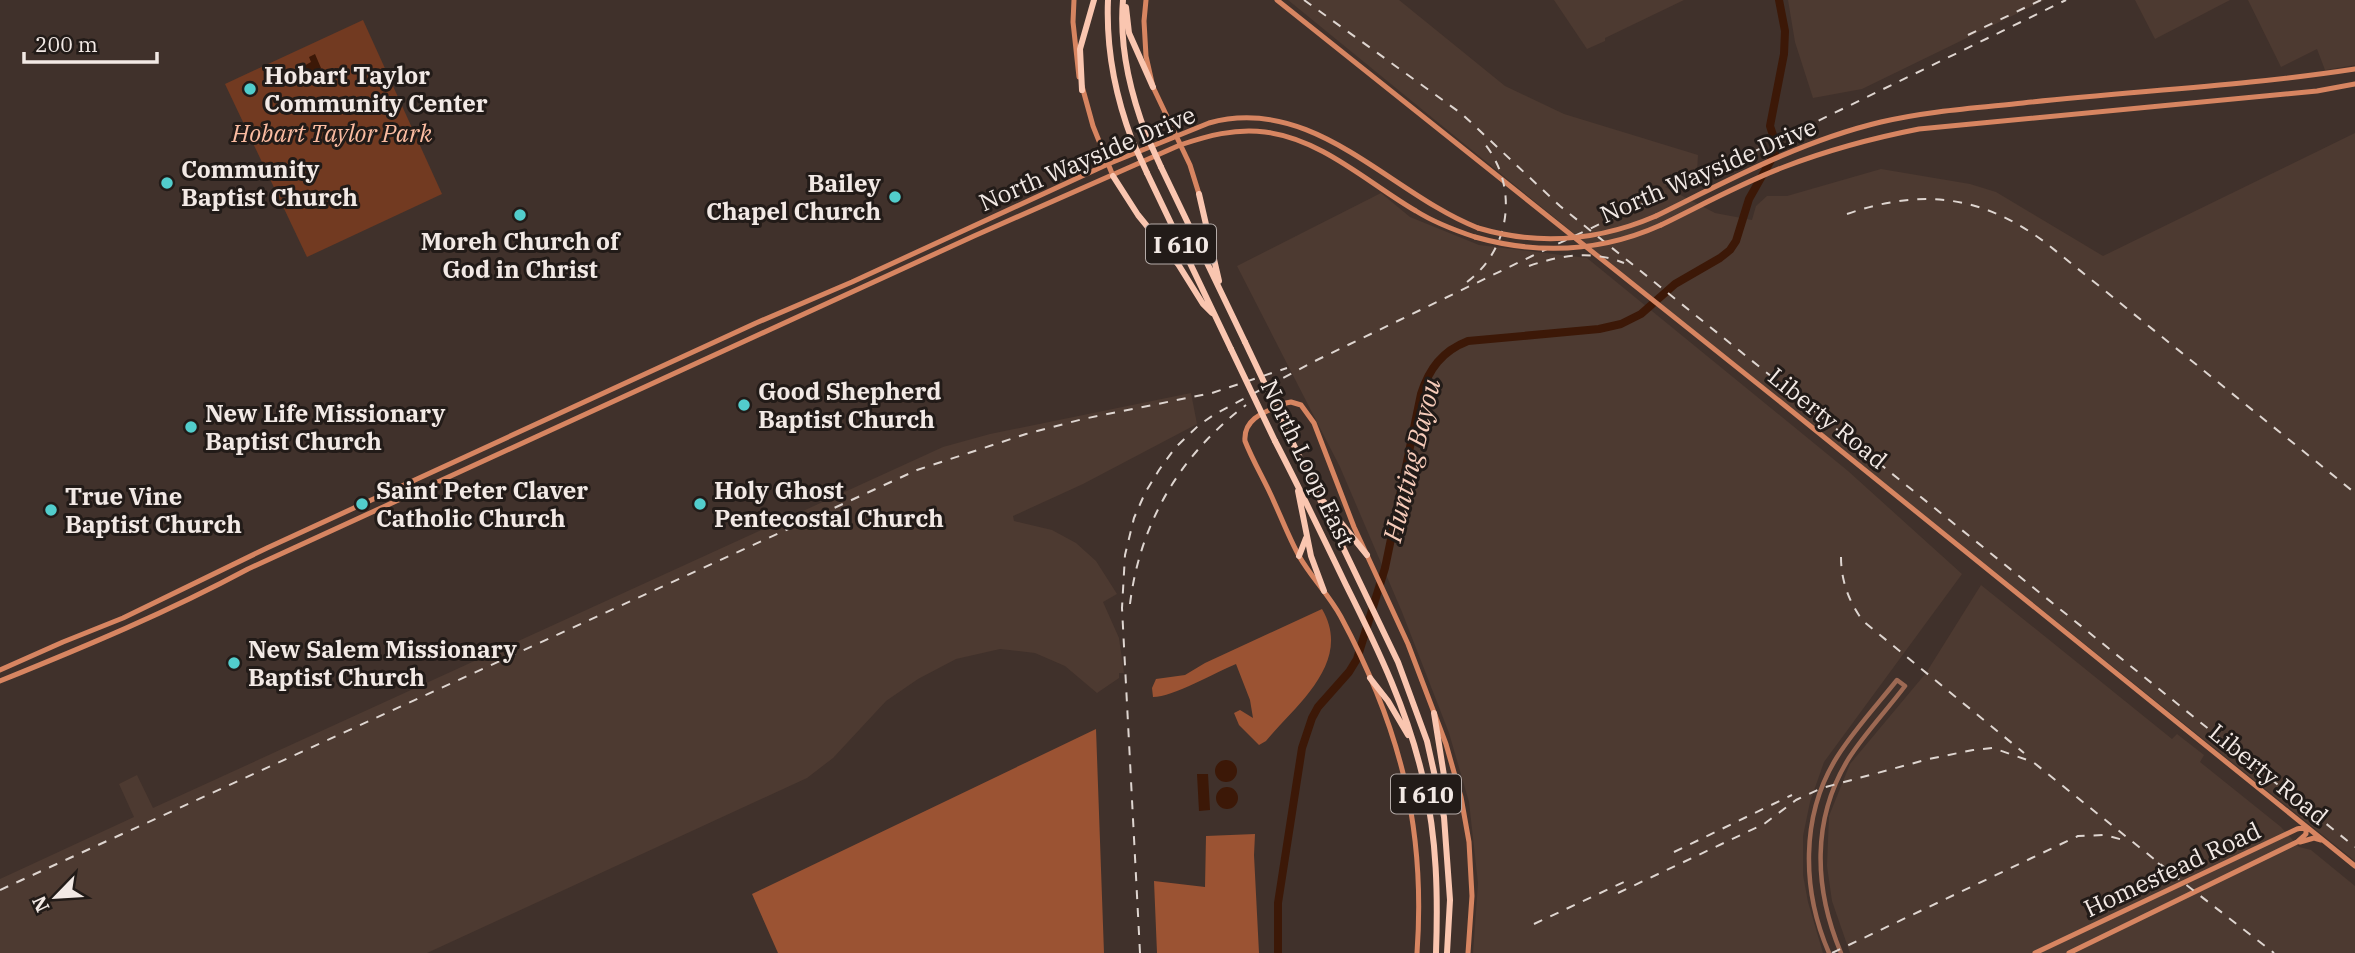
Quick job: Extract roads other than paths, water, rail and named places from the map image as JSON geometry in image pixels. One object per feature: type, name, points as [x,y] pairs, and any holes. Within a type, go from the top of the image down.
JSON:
[{"type":"highway","points":[[1082,90],[1080,49],[1094,0]]},
{"type":"highway","name":"North Loop East","points":[[1108,0],[1108,36],[1114,76],[1132,140],[1275,441],[1375,643],[1401,703],[1424,783],[1435,855],[1436,953]]},
{"type":"highway","points":[[1124,0],[1129,33],[1153,87]]},
{"type":"highway","name":"North Loop East","points":[[1124,0],[1123,34],[1128,74],[1146,134],[1381,626],[1422,723],[1444,817],[1450,900],[1447,953]]},
{"type":"highway","points":[[1113,176],[1138,215],[1178,264],[1203,304],[1215,315]]},
{"type":"highway","points":[[1199,194],[1221,289]]},
{"type":"highway","points":[[1296,481],[1306,533],[1324,591]]},
{"type":"highway","points":[[1316,491],[1367,555]]},
{"type":"highway","points":[[1299,556],[1306,543],[1306,533]]},
{"type":"highway","points":[[1370,678],[1396,713],[1414,746]]},
{"type":"highway","points":[[1434,713],[1446,788],[1444,817]]},
{"type":"main road","points":[[1074,0],[1076,62],[1082,90],[1113,176]]},
{"type":"main road","points":[[1146,0],[1146,56],[1153,87],[1190,164],[1199,194]]},
{"type":"main road","name":"Liberty Road","points":[[1276,0],[2355,866]]},
{"type":"main road","name":"North Wayside Drive","points":[[0,670],[123,618],[267,548],[1108,164],[1176,135],[1222,120],[1256,119],[1301,127],[1349,150],[1446,213],[1478,228],[1521,238],[1563,240],[1607,233],[1656,216],[1752,168],[1829,137],[1922,113],[2275,80],[2355,69]]},
{"type":"main road","name":"North Wayside Drive","points":[[0,681],[128,628],[271,558],[974,236],[1180,145],[1230,131],[1264,131],[1311,145],[1432,220],[1475,237],[1520,247],[1567,249],[1609,243],[1661,225],[1782,168],[1868,141],[1919,129],[2355,84]]},
{"type":"main road","points":[[2214,85],[2215,100]]},
{"type":"main road","points":[[2037,101],[2038,116]]},
{"type":"main road","points":[[1417,953],[1420,891],[1414,822],[1398,752],[1365,667],[1341,618],[1299,556],[1245,436],[1246,428],[1254,418],[1291,402],[1304,407],[1314,422],[1446,744],[1469,842],[1472,896],[1468,953]]},
{"type":"main road","points":[[267,548],[271,558]]},
{"type":"main road","points":[[2284,808],[2292,821],[2288,833]]},
{"type":"main road","name":"Homestead Road","points":[[2035,953],[2288,833],[2306,827],[2306,834],[2297,842],[2069,953]]},
{"type":"main road","points":[[2297,842],[2314,838],[2322,840]]},
{"type":"main road","points":[[2242,856],[2247,866]]},
{"type":"main road","points":[[2138,904],[2145,917]]},
{"type":"main road","points":[[2078,933],[2084,946]]},
{"type":"street","points":[[1829,953],[1820,930],[1810,888],[1808,856],[1818,799],[1837,757],[1897,680],[1905,686],[1843,769],[1830,797],[1821,838],[1823,899],[1831,929],[1842,953]]},
{"type":"street","points":[[1811,836],[1821,838]]},
{"type":"waterway","name":"Hunting Bayou","points":[[1278,953],[1278,903],[1302,748],[1318,707],[1357,659],[1385,568],[1421,394],[1428,377],[1444,356],[1468,341],[1599,329],[1621,324],[1641,314],[1675,284],[1730,250],[1736,241],[1749,199],[1775,153],[1775,141],[1770,126],[1784,54],[1785,31],[1779,0]]},
{"type":"railway","points":[[1304,0],[1462,114],[1560,206],[2355,847]]},
{"type":"railway","points":[[1968,35],[2041,0]]},
{"type":"railway","points":[[1140,953],[1122,608],[1125,555],[1134,518],[1145,493],[1175,448],[1215,414],[1317,360],[2066,0]]},
{"type":"railway","points":[[1467,282],[1482,268],[1493,252],[1501,235],[1505,216],[1506,197],[1502,178],[1484,143]]},
{"type":"railway","points":[[1847,214],[1874,206],[1926,199],[1975,206],[2022,227],[2046,243],[2355,493]]},
{"type":"railway","points":[[1529,266],[1553,259],[1588,255],[1624,263]]},
{"type":"railway","points":[[0,890],[917,470],[1026,434],[1083,419],[1212,393],[1287,368]]},
{"type":"railway","points":[[1130,604],[1143,545],[1167,492],[1202,445],[1246,405]]},
{"type":"railway","points":[[1841,557],[1847,591],[1863,621],[2024,753]]},
{"type":"railway","points":[[1618,893],[1764,824],[1796,800],[1822,788],[1929,759],[1993,748],[2033,762],[2164,867]]},
{"type":"railway","points":[[1674,852],[1792,795]]},
{"type":"railway","points":[[1832,953],[2078,836],[2105,835],[2127,841]]},
{"type":"railway","points":[[2158,863],[2274,953]]},
{"type":"railway","points":[[1534,924],[1626,881]]},
{"type":"place","name":"Hobart Taylor Community Center","points":[[250,89]]},
{"type":"place","name":"Community Baptist Church","points":[[167,183]]},
{"type":"place","name":"Bailey Chapel Church","points":[[895,197]]},
{"type":"place","name":"Moreh Church of God in Christ","points":[[520,215]]},
{"type":"place","name":"Good Shepherd Baptist Church","points":[[744,405]]},
{"type":"place","name":"New Life Missionary Baptist Church","points":[[191,427]]},
{"type":"place","name":"Saint Peter Claver Catholic Church","points":[[362,504]]},
{"type":"place","name":"Holy Ghost Pentecostal Church","points":[[700,504]]},
{"type":"place","name":"True Vine Baptist Church","points":[[51,510]]},
{"type":"place","name":"New Salem Missionary Baptist Church","points":[[234,663]]},
{"type":"park label","name":"Hobart Taylor Park","points":[[332,133]]}]
